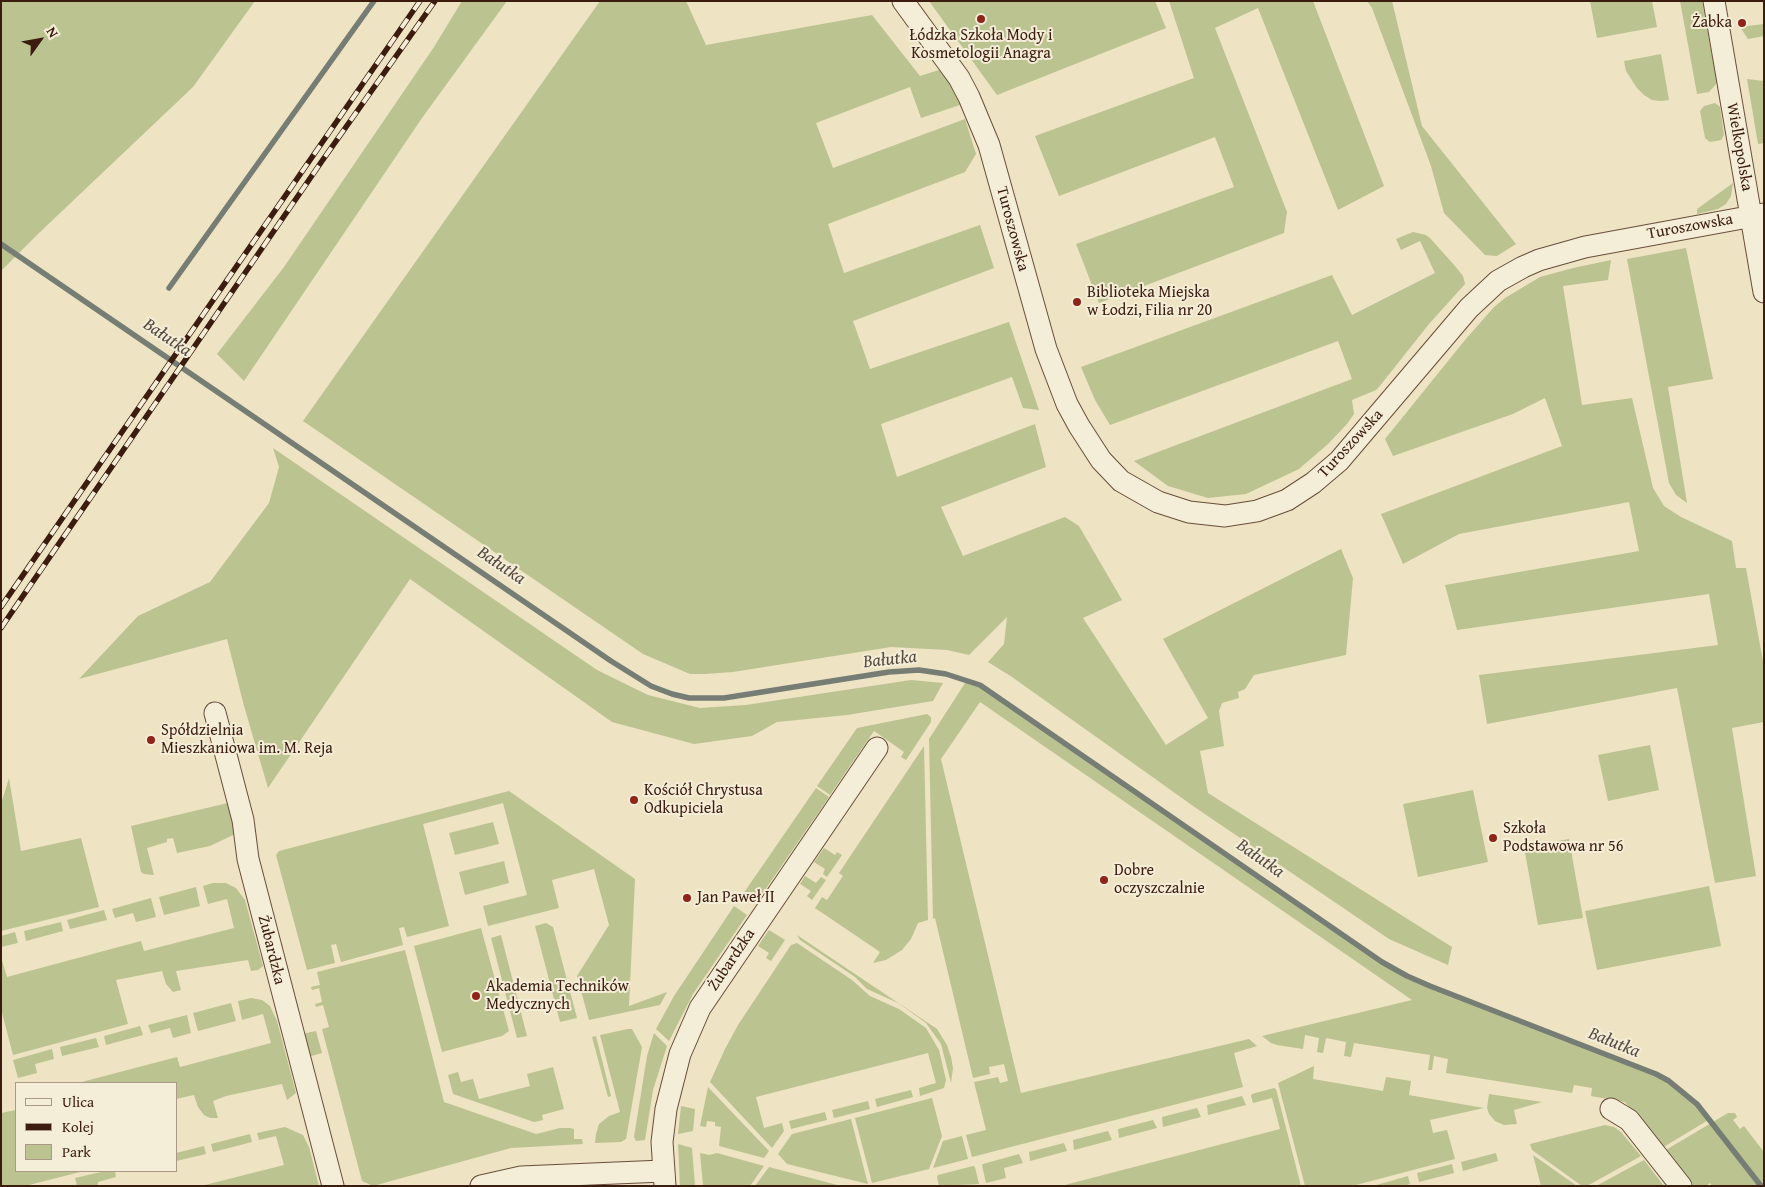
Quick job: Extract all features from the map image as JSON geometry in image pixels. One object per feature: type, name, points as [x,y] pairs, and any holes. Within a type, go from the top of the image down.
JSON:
[{"type":"street","name":"Turoszowska","points":[[904,1],[925,28],[958,78],[969,97],[989,145],[1046,349],[1067,404],[1101,460],[1121,481],[1158,502],[1182,511],[1225,516],[1250,512],[1287,500],[1313,483],[1339,461],[1469,308],[1498,281],[1523,267],[1542,259],[1585,247],[1757,215]]},
{"type":"street","name":"Wielkopolska","points":[[1714,1],[1757,215],[1764,292]]},
{"type":"street","name":"Żubardzka","points":[[215,713],[243,820],[248,859],[333,1186]]},
{"type":"street","name":"Żubardzka","points":[[481,1186],[520,1177],[664,1178],[662,1137],[670,1087],[680,1054],[700,1008],[877,748]]},
{"type":"street","points":[[1611,1109],[1629,1120],[1681,1186]]},
{"type":"green space","points":[[1,1],[255,1],[193,87],[1,271]]},
{"type":"green space","points":[[462,1],[507,1],[422,118],[244,381],[217,354],[284,267],[434,47]]},
{"type":"green space","points":[[600,1],[686,1],[706,45],[872,15],[920,76],[939,70],[953,88],[960,105],[921,118],[910,87],[816,123],[833,168],[965,119],[976,154],[965,172],[828,224],[844,273],[980,225],[994,268],[853,321],[870,369],[1009,322],[1039,410],[1023,408],[1012,377],[881,424],[897,477],[1035,424],[1046,467],[941,507],[963,556],[1065,517],[1079,526],[1122,600],[1083,618],[1166,745],[1208,718],[1163,639],[1341,549],[1353,578],[1346,655],[1254,675],[1245,689],[1238,692],[1239,698],[1222,703],[1219,711],[1224,746],[1200,751],[1208,793],[1452,947],[1448,965],[1389,939],[1196,808],[1012,677],[988,662],[1004,644],[1007,617],[969,655],[947,650],[891,647],[733,672],[690,674],[643,654],[303,421]]},
{"type":"green space","points":[[929,1],[1155,1],[1166,28],[997,95]]},
{"type":"green space","points":[[1169,1],[1313,1],[1384,186],[1338,210],[1258,8],[1215,28],[1287,212],[1284,233],[1099,303],[1076,244],[1234,187],[1215,137],[1059,196],[1035,136],[1194,78]]},
{"type":"green space","points":[[1367,1],[1392,1],[1422,126],[1516,244],[1497,256],[1485,255],[1444,213],[1431,166],[1372,8]]},
{"type":"green space","points":[[1590,1],[1652,1],[1657,27],[1597,38]]},
{"type":"green space","points":[[1680,1],[1702,1],[1717,83],[1709,92],[1697,94]]},
{"type":"green space","points":[[1764,24],[1764,36],[1748,39],[1740,27]]},
{"type":"green space","points":[[1661,54],[1669,100],[1661,101],[1652,100],[1637,88],[1626,71],[1624,61]]},
{"type":"green space","points":[[1747,79],[1764,81],[1764,143],[1758,144]]},
{"type":"green space","points":[[1715,103],[1720,107],[1724,135],[1721,140],[1710,142],[1705,138],[1700,111],[1704,106]]},
{"type":"green space","points":[[1733,183],[1731,196],[1726,204],[1718,209],[1697,214],[1697,209]]},
{"type":"green space","points":[[1413,232],[1430,238],[1463,276],[1465,284],[1429,324],[1379,387],[1352,400],[1354,414],[1347,424],[1328,444],[1299,469],[1246,494],[1208,498],[1168,486],[1134,461],[1352,379],[1338,341],[1110,425],[1095,400],[1081,367],[1332,275],[1352,315],[1435,273],[1420,241],[1401,250],[1396,239]]},
{"type":"green space","points":[[1686,248],[1713,379],[1668,387],[1687,503],[1676,495],[1669,483],[1627,259]]},
{"type":"green space","points":[[1611,260],[1608,280],[1563,286],[1582,405],[1632,398],[1653,488],[1664,506],[1681,517],[1732,541],[1736,568],[1746,568],[1764,667],[1764,722],[1732,728],[1756,876],[1715,883],[1677,688],[1487,724],[1479,675],[1718,645],[1709,594],[1457,630],[1445,585],[1639,551],[1629,502],[1459,534],[1403,564],[1381,514],[1562,446],[1545,398],[1513,414],[1393,456],[1385,439],[1465,340],[1494,307],[1505,298],[1540,277]]},
{"type":"green space","points":[[273,448],[597,670],[648,695],[700,708],[746,705],[911,680],[943,683],[933,701],[847,715],[777,722],[752,736],[694,744],[612,722],[410,579],[268,788],[227,639],[79,679],[138,616],[210,582],[269,503],[279,467]]},
{"type":"green space","points":[[967,680],[988,689],[1382,962],[1430,986],[1656,1074],[1684,1092],[1710,1119],[1662,1148],[1625,1102],[1591,1096],[1592,1088],[1574,1085],[1572,1093],[1446,1073],[1448,1059],[1434,1056],[1432,1070],[1428,1070],[1430,1055],[1354,1043],[1351,1057],[1344,1056],[1346,1042],[1326,1038],[1323,1053],[1317,1052],[1319,1038],[1305,1035],[1303,1049],[1271,1043],[1262,1036],[1412,1000],[980,702],[941,759],[1021,1093],[1249,1039],[1257,1046],[1234,1053],[1243,1087],[972,1157],[966,1135],[986,1130],[974,1082],[998,1077],[1000,1083],[1008,1081],[1004,1064],[989,1067],[990,1074],[973,1078],[935,918],[933,919],[929,739]]},
{"type":"green space","points":[[927,714],[931,717],[931,722],[906,760],[901,757],[904,752],[874,731],[830,795],[817,786],[857,728]]},
{"type":"green space","points":[[1650,745],[1659,790],[1608,801],[1598,755]]},
{"type":"green space","points":[[924,746],[928,920],[918,923],[911,939],[902,950],[886,960],[873,963],[880,952],[815,908],[822,897],[827,900],[843,876],[839,873]]},
{"type":"green space","points":[[9,778],[21,851],[81,838],[99,907],[1,931],[1,804]]},
{"type":"green space","points":[[816,788],[829,797],[756,903],[743,894]]},
{"type":"green space","points":[[1473,790],[1488,862],[1418,877],[1403,804]]},
{"type":"green space","points":[[509,791],[635,879],[629,1006],[667,992],[660,1005],[589,1020],[577,976],[609,925],[594,869],[552,880],[559,908],[488,926],[483,906],[527,895],[503,803],[423,824],[449,926],[407,937],[404,927],[399,928],[403,945],[341,962],[336,944],[331,945],[335,963],[307,970],[276,855],[279,851]]},
{"type":"green space","points":[[232,802],[236,829],[233,835],[210,846],[177,853],[173,838],[167,839],[167,842],[147,848],[154,875],[141,872],[131,826]]},
{"type":"green space","points":[[493,822],[499,844],[455,855],[449,833]]},
{"type":"green space","points":[[1569,839],[1583,918],[1538,925],[1524,847]]},
{"type":"green space","points":[[824,848],[835,855],[837,852],[842,855],[827,877],[823,874],[825,869],[814,862]]},
{"type":"green space","points":[[504,861],[509,883],[465,895],[459,872]]},
{"type":"green space","points":[[805,876],[816,883],[821,877],[826,880],[812,900],[807,896],[811,891],[800,884]]},
{"type":"green space","points":[[213,883],[226,883],[236,888],[245,900],[263,966],[258,970],[251,971],[248,960],[176,971],[181,990],[173,992],[166,984],[162,971],[116,980],[128,1024],[13,1055],[1,1009],[1,957],[7,977],[141,941],[144,951],[234,928],[227,899],[208,904],[203,886]]},
{"type":"green space","points":[[1709,886],[1721,946],[1597,970],[1585,911]]},
{"type":"green space","points":[[196,887],[200,906],[164,915],[159,897]]},
{"type":"green space","points":[[151,898],[156,917],[136,922],[133,913],[115,918],[112,909]]},
{"type":"green space","points":[[734,906],[747,915],[693,994],[669,1041],[656,1029],[674,996]]},
{"type":"green space","points":[[104,910],[107,920],[70,929],[67,920]]},
{"type":"green space","points":[[61,922],[63,931],[26,941],[24,931]]},
{"type":"green space","points":[[546,923],[553,927],[577,1018],[560,1022],[535,926]]},
{"type":"green space","points":[[481,928],[509,1031],[502,1036],[442,1052],[414,946]]},
{"type":"green space","points":[[769,930],[785,940],[771,961],[766,958],[769,953],[758,946]]},
{"type":"green space","points":[[15,932],[18,943],[1,947],[1,936]]},
{"type":"green space","points":[[501,935],[527,1036],[517,1038],[491,938]]},
{"type":"green space","points":[[797,935],[937,1029],[947,1045],[951,1057],[953,1068],[951,1083],[941,1044],[926,1023],[898,1003],[867,989],[855,977],[800,940]]},
{"type":"green space","points":[[797,943],[852,980],[870,996],[899,1009],[926,1028],[939,1050],[946,1080],[944,1088],[920,1096],[919,1088],[936,1083],[928,1053],[756,1097],[764,1128],[782,1123],[784,1131],[772,1148],[710,1082],[738,1025],[791,945]]},
{"type":"green space","points":[[405,950],[444,1102],[536,1134],[560,1128],[574,1129],[574,1139],[582,1139],[583,1144],[511,1148],[373,1186],[362,1181],[322,1029],[329,1027],[323,1005],[316,1007],[315,1004],[322,1002],[319,988],[312,990],[311,987],[320,985],[317,972]]},
{"type":"green space","points":[[251,998],[262,1000],[270,1006],[277,1021],[296,1093],[287,1100],[282,1084],[226,1096],[213,1101],[218,1118],[210,1118],[204,1115],[198,1107],[194,1095],[178,1099],[178,1082],[82,1082],[177,1057],[180,1067],[271,1043],[263,1014],[242,1020],[238,1001]]},
{"type":"green space","points":[[231,1003],[236,1021],[198,1031],[193,1013]]},
{"type":"green space","points":[[187,1015],[191,1033],[173,1038],[170,1028],[151,1033],[148,1025]]},
{"type":"green space","points":[[140,1026],[143,1035],[106,1045],[104,1036]]},
{"type":"green space","points":[[632,1029],[642,1047],[626,1139],[621,1142],[595,1143],[599,1124],[609,1116],[620,1112],[600,1035]]},
{"type":"green space","points":[[316,1031],[322,1053],[308,1057],[302,1034]]},
{"type":"green space","points":[[654,1033],[667,1046],[653,1090],[645,1140],[636,1141],[634,1137],[647,1056]]},
{"type":"green space","points":[[596,1036],[611,1096],[608,1097],[592,1037]]},
{"type":"green space","points":[[96,1038],[99,1047],[62,1056],[60,1047]]},
{"type":"green space","points":[[52,1049],[54,1059],[35,1064],[37,1073],[18,1078],[13,1060]]},
{"type":"green space","points":[[1314,1066],[1313,1079],[1383,1091],[1386,1077],[1411,1081],[1409,1095],[1484,1108],[1430,1120],[1433,1133],[1447,1130],[1455,1159],[1352,1186],[1305,1186],[1278,1083]]},
{"type":"green space","points":[[553,1067],[564,1109],[542,1115],[543,1120],[534,1122],[453,1094],[448,1075],[458,1072],[461,1082],[473,1079],[479,1099],[530,1086],[527,1074]]},
{"type":"green space","points":[[708,1087],[769,1151],[764,1158],[719,1146],[721,1127],[715,1126],[715,1122],[707,1121],[706,1127],[700,1126]]},
{"type":"green space","points":[[1276,1089],[1301,1186],[1061,1186],[1280,1129],[1272,1098],[1253,1103],[1251,1096],[1252,1094]]},
{"type":"green space","points":[[911,1090],[913,1097],[877,1107],[875,1099]]},
{"type":"green space","points":[[1489,1094],[1542,1102],[1514,1110],[1517,1124],[1504,1125],[1495,1121],[1489,1114],[1487,1108]]},
{"type":"green space","points":[[1242,1096],[1246,1105],[1208,1115],[1207,1105]]},
{"type":"green space","points":[[932,1098],[942,1136],[929,1169],[872,1183],[855,1118]]},
{"type":"green space","points":[[868,1101],[870,1109],[834,1118],[832,1110]]},
{"type":"green space","points":[[681,1106],[695,1109],[693,1131],[678,1134]]},
{"type":"green space","points":[[1197,1108],[1201,1117],[1163,1127],[1162,1117]]},
{"type":"green space","points":[[15,1110],[15,1172],[80,1172],[25,1186],[1,1186],[1,1113]]},
{"type":"green space","points":[[825,1112],[827,1120],[791,1129],[789,1121]]},
{"type":"green space","points":[[1728,1113],[1735,1113],[1737,1117],[1733,1120],[1740,1129],[1744,1126],[1764,1152],[1764,1186],[1712,1186],[1710,1183],[1706,1186],[1692,1186],[1664,1151]]},
{"type":"green space","points":[[851,1119],[868,1184],[787,1164],[778,1154],[792,1134]]},
{"type":"green space","points":[[1153,1120],[1157,1128],[1119,1138],[1118,1129]]},
{"type":"green space","points":[[1605,1125],[1614,1127],[1621,1132],[1641,1156],[1587,1186],[1582,1186],[1532,1150],[1530,1144]]},
{"type":"green space","points":[[285,1127],[303,1135],[309,1147],[319,1186],[201,1186],[284,1165],[276,1136],[259,1140],[257,1133]]},
{"type":"green space","points":[[1108,1131],[1112,1140],[1074,1150],[1073,1140]]},
{"type":"green space","points":[[250,1134],[252,1142],[213,1152],[211,1144]]},
{"type":"green space","points":[[962,1136],[968,1159],[933,1168],[943,1141]]},
{"type":"green space","points":[[1064,1143],[1067,1151],[1030,1161],[1029,1152]]},
{"type":"green space","points":[[678,1144],[692,1148],[695,1186],[680,1186]]},
{"type":"green space","points":[[204,1146],[206,1154],[178,1161],[178,1152]]},
{"type":"green space","points":[[700,1153],[709,1155],[717,1153],[764,1166],[750,1186],[703,1186]]},
{"type":"green space","points":[[1496,1153],[1498,1161],[1463,1171],[1461,1162]]},
{"type":"green space","points":[[1019,1154],[1023,1163],[1004,1168],[1006,1178],[986,1183],[983,1164]]},
{"type":"green space","points":[[1533,1155],[1577,1186],[1541,1186]]},
{"type":"green space","points":[[1644,1160],[1664,1186],[1596,1186]]},
{"type":"green space","points":[[1452,1164],[1454,1173],[1419,1182],[1417,1173]]},
{"type":"green space","points":[[769,1167],[841,1186],[755,1186]]},
{"type":"green space","points":[[975,1167],[979,1184],[939,1186],[938,1175]]},
{"type":"green space","points":[[101,1172],[115,1172],[116,1177],[98,1182],[98,1186],[77,1186],[75,1178]]},
{"type":"green space","points":[[1408,1176],[1410,1184],[1404,1186],[1373,1186]]},
{"type":"waterway","points":[[169,288],[374,1]]},
{"type":"waterway","name":"Bałutka","points":[[1,244],[611,661],[651,686],[689,698],[724,698],[889,672],[919,670],[946,674],[980,685],[1382,962],[1430,986],[1656,1074],[1669,1081],[1697,1104],[1761,1186]]},
{"type":"railway","points":[[1,607],[420,1]]},
{"type":"railway","points":[[1,628],[322,161],[435,1]]},
{"type":"place","name":"Łódzka Szkoła Mody i Kosmetologii Anagra","points":[[981,19]]},
{"type":"place","name":"Żabka","points":[[1742,23]]},
{"type":"place","name":"Biblioteka Miejska w Łodzi, Filia nr 20","points":[[1077,302]]},
{"type":"place","name":"Spółdzielnia Mieszkaniowa im. M. Reja","points":[[151,740]]},
{"type":"place","name":"Kościół Chrystusa Odkupiciela","points":[[634,800]]},
{"type":"place","name":"Szkoła Podstawowa nr 56","points":[[1493,838]]},
{"type":"place","name":"Dobre oczyszczalnie","points":[[1104,880]]},
{"type":"place","name":"Jan Paweł II","points":[[687,898]]},
{"type":"place","name":"Akademia Techników Medycznych","points":[[476,996]]}]
